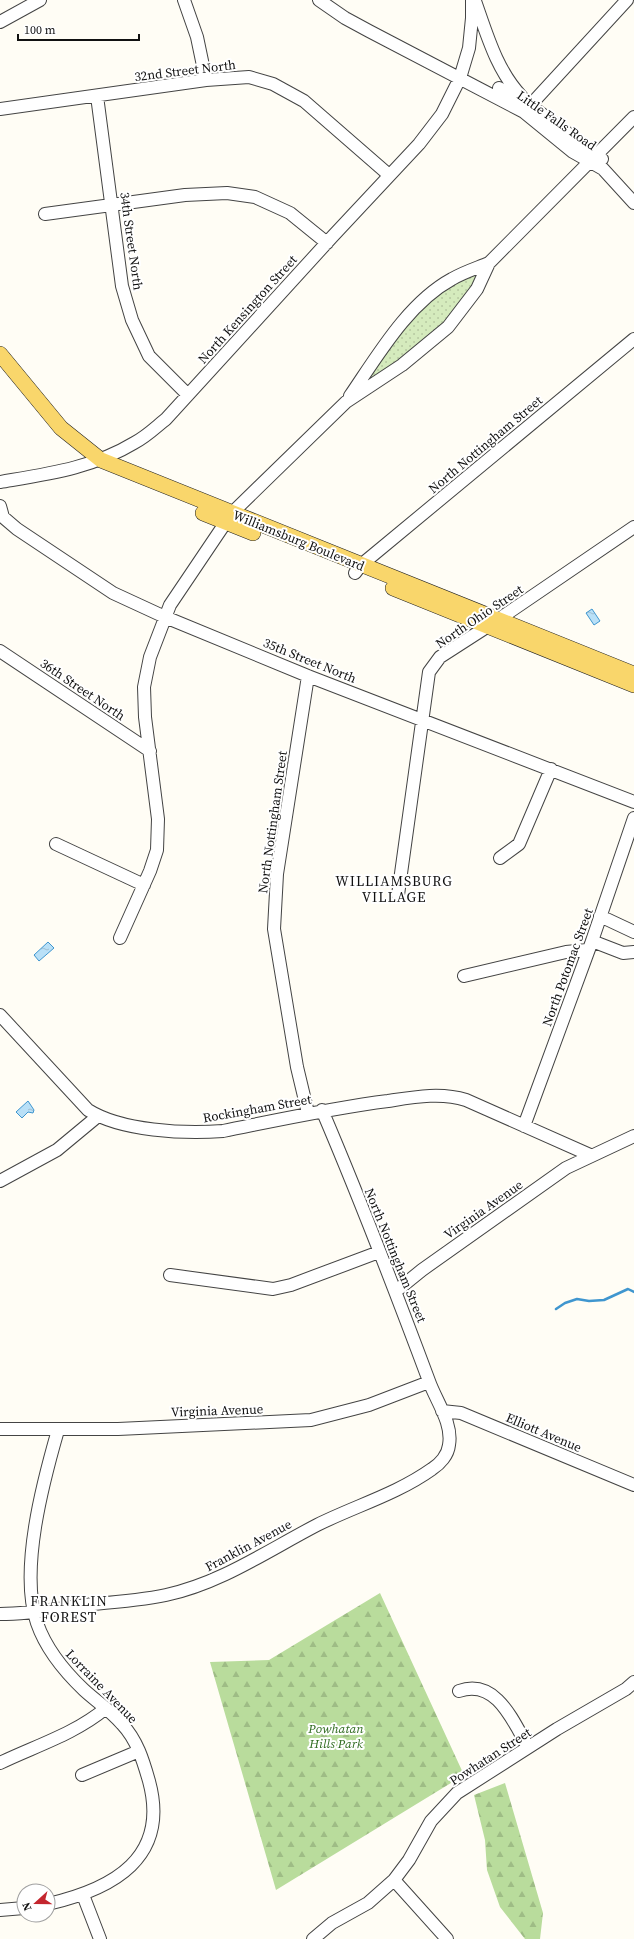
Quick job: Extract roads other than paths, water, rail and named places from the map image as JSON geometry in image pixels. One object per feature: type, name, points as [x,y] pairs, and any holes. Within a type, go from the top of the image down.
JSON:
[{"type":"main road","name":"Williamsburg Boulevard","points":[[0,354],[61,428],[96,462]]},
{"type":"main road","name":"Williamsburg Boulevard","points":[[0,368],[56,435],[96,462],[229,518],[493,623],[634,674]]},
{"type":"main road","name":"Williamsburg Boulevard","points":[[493,623],[634,685]]},
{"type":"street","points":[[0,22],[40,0]]},
{"type":"street","points":[[184,0],[197,37],[206,80]]},
{"type":"street","points":[[319,0],[357,25],[462,74]]},
{"type":"street","points":[[333,0],[373,25],[462,74]]},
{"type":"street","points":[[462,74],[471,33],[472,0]]},
{"type":"street","points":[[475,0],[489,40],[507,80],[527,108],[627,0]]},
{"type":"street","name":"Little Falls Road","points":[[462,74],[527,108],[573,152],[608,164],[634,191]]},
{"type":"street","name":"North Kensington Street","points":[[0,482],[58,473],[96,462],[136,442],[166,419],[419,144],[442,114],[462,74]]},
{"type":"street","name":"32nd Street North","points":[[0,109],[206,80],[249,77],[273,84],[304,101],[389,175]]},
{"type":"street","name":"34th Street North","points":[[97,96],[113,205],[122,286],[132,320],[149,356],[188,395]]},
{"type":"street","points":[[346,402],[402,365],[448,327],[477,289],[489,263],[634,117]]},
{"type":"street","name":"Little Falls Road","points":[[594,158],[634,203]]},
{"type":"street","points":[[45,214],[185,195],[227,193],[255,198],[290,213],[327,243]]},
{"type":"street","points":[[120,938],[144,885],[157,850],[158,819],[145,717],[144,687],[150,657],[170,605],[229,518],[346,402],[401,323],[423,301],[452,279],[489,263]]},
{"type":"street","name":"North Nottingham Street","points":[[358,569],[634,339]]},
{"type":"street","name":"35th Street North","points":[[0,506],[3,517],[17,530],[114,592],[165,617],[308,676],[423,719],[634,802]]},
{"type":"street","name":"North Ohio Street","points":[[398,895],[429,672],[440,657],[493,623],[634,527]]},
{"type":"street","name":"36th Street North","points":[[0,651],[150,751]]},
{"type":"street","name":"North Nottingham Street","points":[[308,676],[277,874],[274,929],[298,1073],[308,1113]]},
{"type":"street","points":[[500,858],[519,844],[552,769]]},
{"type":"street","name":"North Potomac Street","points":[[524,1126],[634,818]]},
{"type":"street","points":[[56,844],[144,885]]},
{"type":"street","points":[[600,916],[634,932]]},
{"type":"street","points":[[464,976],[589,946],[623,953],[634,952]]},
{"type":"street","name":"Rockingham Street","points":[[0,1015],[88,1110],[98,1116],[123,1124],[179,1132],[223,1131],[322,1110],[431,1096],[448,1096],[466,1100],[590,1155]]},
{"type":"street","name":"North Nottingham Street","points":[[322,1110],[396,1291],[429,1382],[442,1411]]},
{"type":"street","points":[[0,1181],[57,1150],[98,1116]]},
{"type":"street","name":"Virginia Avenue","points":[[396,1291],[422,1270],[566,1168],[590,1155],[634,1136]]},
{"type":"street","points":[[170,1275],[273,1289],[291,1285],[379,1252]]},
{"type":"street","name":"Virginia Avenue","points":[[0,1429],[58,1430],[311,1420],[369,1405],[429,1382]]},
{"type":"street","name":"Elliott Avenue","points":[[442,1411],[461,1413],[634,1485]]},
{"type":"street","name":"Franklin Avenue","points":[[0,1614],[34,1613],[166,1595],[199,1586],[231,1572],[319,1524],[370,1502],[431,1470],[445,1456],[450,1443],[446,1422],[442,1411]]},
{"type":"street","name":"Lorraine Avenue","points":[[56,1902],[83,1895],[106,1884],[126,1871],[143,1853],[149,1841],[153,1824],[153,1802],[150,1786],[139,1751],[122,1724],[106,1708],[83,1689],[59,1663],[43,1637],[34,1613],[31,1595],[33,1551],[50,1458],[58,1430]]},
{"type":"street","name":"Powhatan Street","points":[[313,1939],[332,1923],[368,1902],[394,1880],[409,1860],[431,1821],[456,1793],[528,1747],[614,1696],[634,1682]]},
{"type":"street","points":[[459,1691],[477,1689],[494,1696],[501,1703],[528,1747]]},
{"type":"street","points":[[0,1763],[45,1744],[94,1718],[106,1708]]},
{"type":"street","points":[[82,1775],[139,1751]]},
{"type":"street","points":[[394,1880],[447,1939]]},
{"type":"street","points":[[83,1895],[100,1939]]},
{"type":"street","points":[[0,1910],[16,1909]]},
{"type":"water","points":[[592,609],[600,621],[594,625],[586,613]]},
{"type":"water","points":[[48,942],[54,948],[39,961],[34,955]]},
{"type":"water","points":[[28,1101],[34,1110],[33,1113],[28,1112],[22,1118],[16,1112]]},
{"type":"waterway","points":[[556,1309],[565,1303],[577,1299],[589,1301],[604,1300],[628,1289],[634,1292]]},
{"type":"district","name":"WILLIAMSBURG VILLAGE","points":[[394,890]]},
{"type":"district","name":"FRANKLIN FOREST","points":[[69,1610]]},
{"type":"park label","name":"Powhatan Hills Park","points":[[336,1736]]}]
